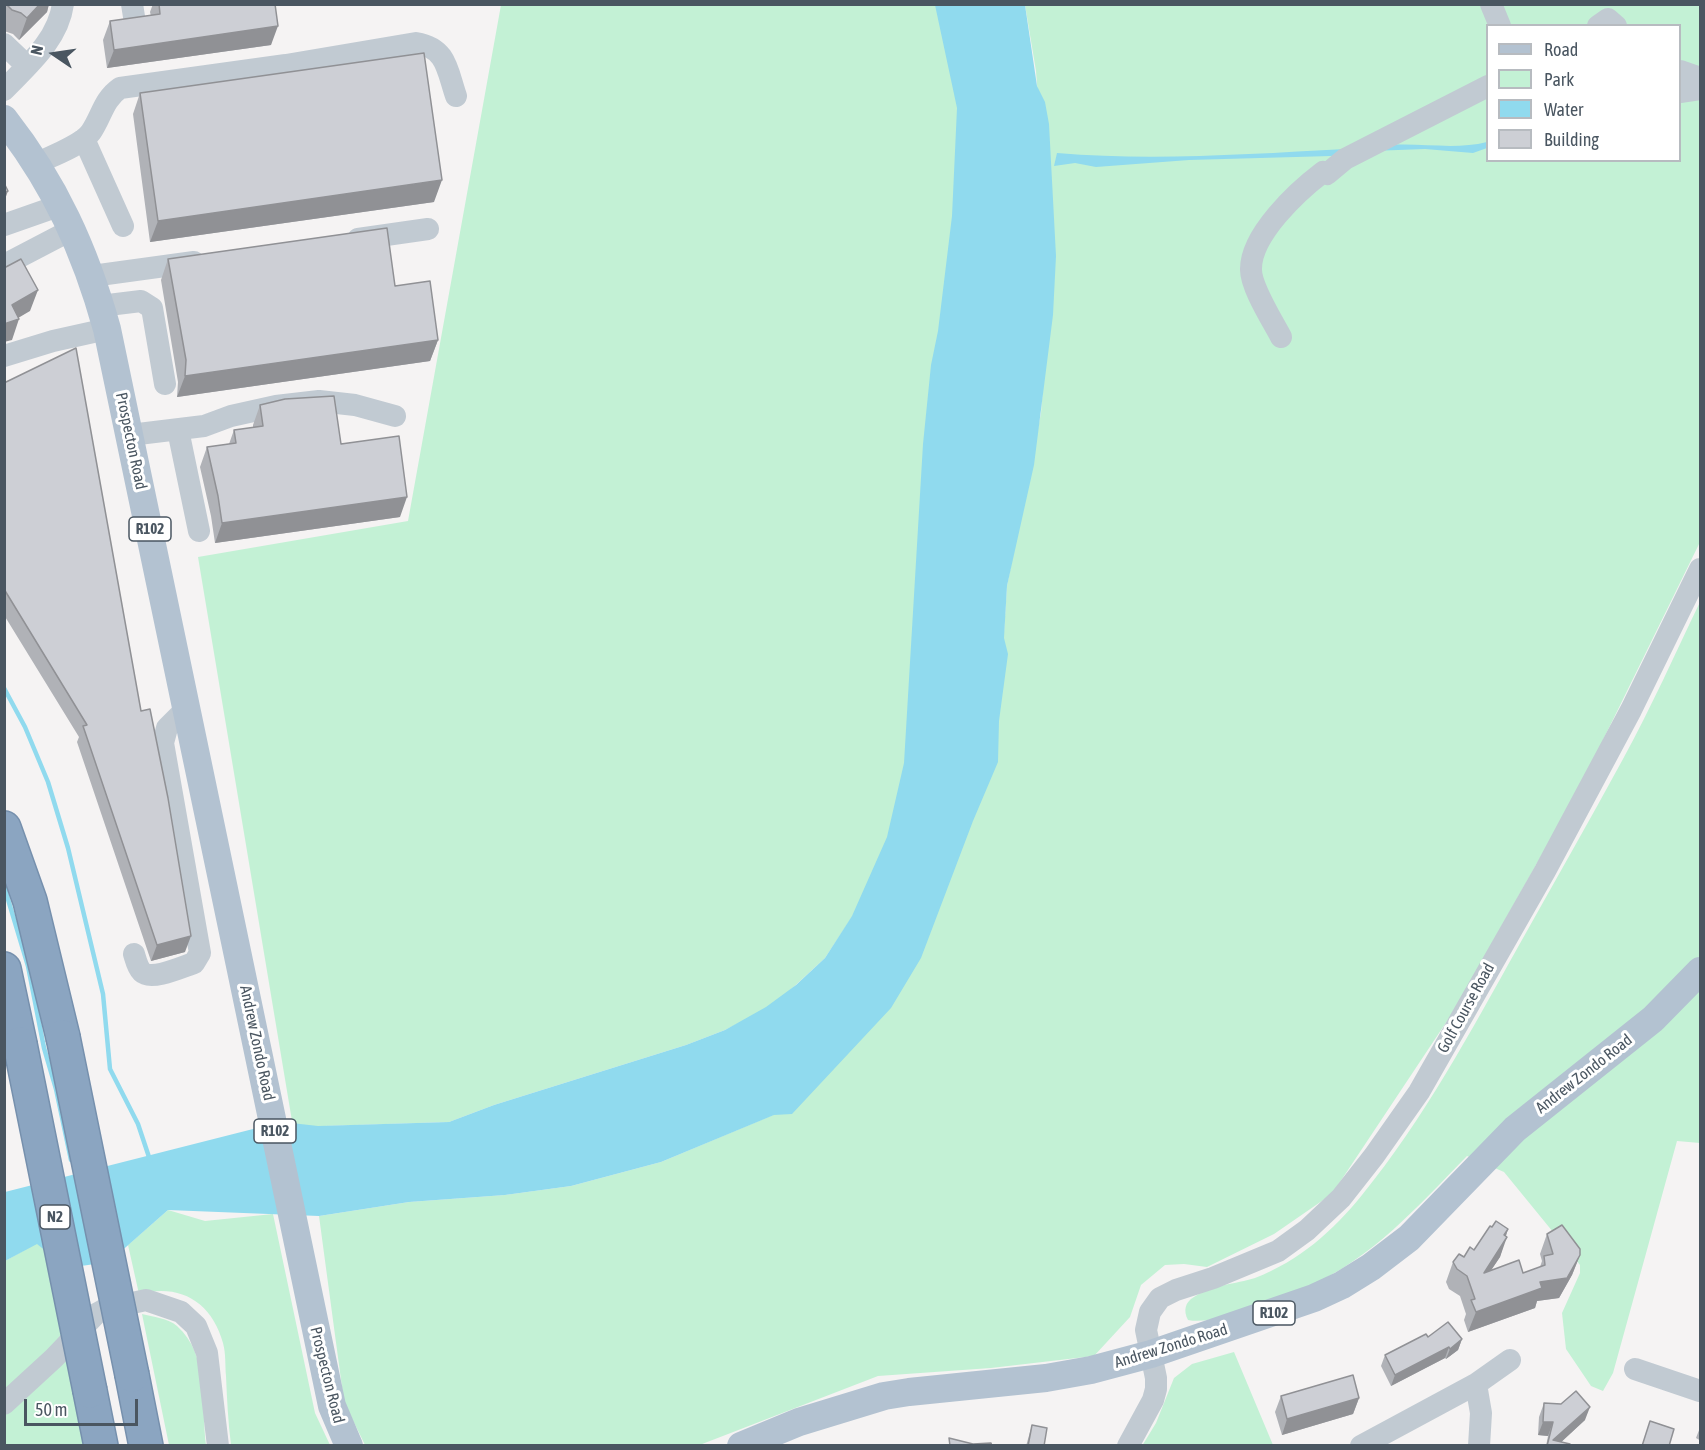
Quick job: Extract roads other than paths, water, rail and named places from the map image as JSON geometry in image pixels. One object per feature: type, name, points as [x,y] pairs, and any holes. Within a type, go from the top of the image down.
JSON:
[{"type":"highway","points":[[4,828],[30,901],[63,1037],[146,1446]]},
{"type":"highway","name":"N2","points":[[4,969],[101,1446]]},
{"type":"main road","name":"Prospecton Road","points":[[4,119],[37,163],[67,217],[92,276],[130,435],[240,959]]},
{"type":"main road","name":"Andrew Zondo Road","points":[[240,959],[310,1304]]},
{"type":"main road","name":"Andrew Zondo Road","points":[[741,1446],[800,1422],[852,1404],[884,1396],[1046,1378],[1091,1370],[1151,1354],[1314,1298],[1342,1285],[1371,1267],[1409,1238],[1515,1129],[1653,1019],[1701,971]]},
{"type":"main road","name":"Prospecton Road","points":[[310,1304],[332,1406],[349,1446]]},
{"type":"street","points":[[4,90],[44,48],[61,18],[63,4]]},
{"type":"street","points":[[1491,4],[1499,24]]},
{"type":"street","points":[[37,163],[84,139],[91,132],[104,103],[120,88],[286,65],[416,43],[427,44],[442,55],[456,96]]},
{"type":"street","points":[[4,44],[27,66]]},
{"type":"street","points":[[1681,71],[1701,78]]},
{"type":"street","points":[[1281,337],[1257,292],[1251,270],[1255,252],[1271,224],[1306,184],[1323,172],[1327,174],[1345,159],[1486,87]]},
{"type":"street","points":[[1681,92],[1701,89]]},
{"type":"street","points":[[84,139],[123,226]]},
{"type":"street","points":[[4,225],[67,217]]},
{"type":"street","points":[[4,264],[67,217]]},
{"type":"street","points":[[335,242],[428,230]]},
{"type":"street","points":[[92,276],[219,259]]},
{"type":"street","points":[[4,356],[53,340],[141,301],[152,308],[165,384]]},
{"type":"street","points":[[130,435],[204,426],[231,416],[276,406],[319,401],[355,405],[395,416]]},
{"type":"street","points":[[178,430],[199,531]]},
{"type":"street","name":"Golf Course Road","points":[[1128,1446],[1153,1400],[1156,1378],[1146,1330],[1150,1312],[1160,1298],[1185,1286],[1248,1265],[1278,1251],[1307,1230],[1341,1198],[1374,1156],[1419,1092],[1545,871],[1631,710],[1701,569]]},
{"type":"street","points":[[134,954],[141,972],[146,975],[155,975],[194,963],[200,953],[163,743],[167,728],[187,708]]},
{"type":"street","points":[[4,1404],[54,1358],[96,1314],[105,1309],[146,1300],[181,1312],[196,1326],[207,1353],[218,1446]]},
{"type":"street","points":[[1361,1446],[1476,1384],[1509,1360]]},
{"type":"street","points":[[1635,1369],[1701,1391]]},
{"type":"street","points":[[1476,1384],[1481,1413],[1479,1446]]},
{"type":"water","points":[[935,5],[1025,5],[1037,86],[1045,102],[1049,124],[1056,256],[1053,315],[1034,465],[1007,586],[1004,638],[1008,654],[999,721],[998,762],[921,958],[891,1008],[792,1114],[774,1115],[661,1162],[571,1186],[505,1195],[409,1202],[319,1216],[168,1210],[109,1262],[67,1268],[37,1244],[5,1261],[5,1192],[257,1128],[256,1119],[318,1126],[449,1122],[494,1105],[686,1045],[725,1030],[766,1007],[796,985],[825,958],[852,916],[887,837],[904,763],[923,444],[931,365],[938,331],[952,216],[957,108]]},
{"type":"water","points":[[1486,142],[1486,148],[1473,153],[1425,149],[1371,151],[1331,156],[1189,160],[1096,167],[1075,163],[1054,166],[1057,153],[1201,156],[1352,149],[1385,145],[1463,146]]},
{"type":"waterway","points":[[4,688],[25,727],[48,782],[68,848],[103,994],[110,1069],[138,1124],[150,1160]]},
{"type":"waterway","points":[[4,886],[28,966],[44,1048],[56,1089],[71,1160]]}]
